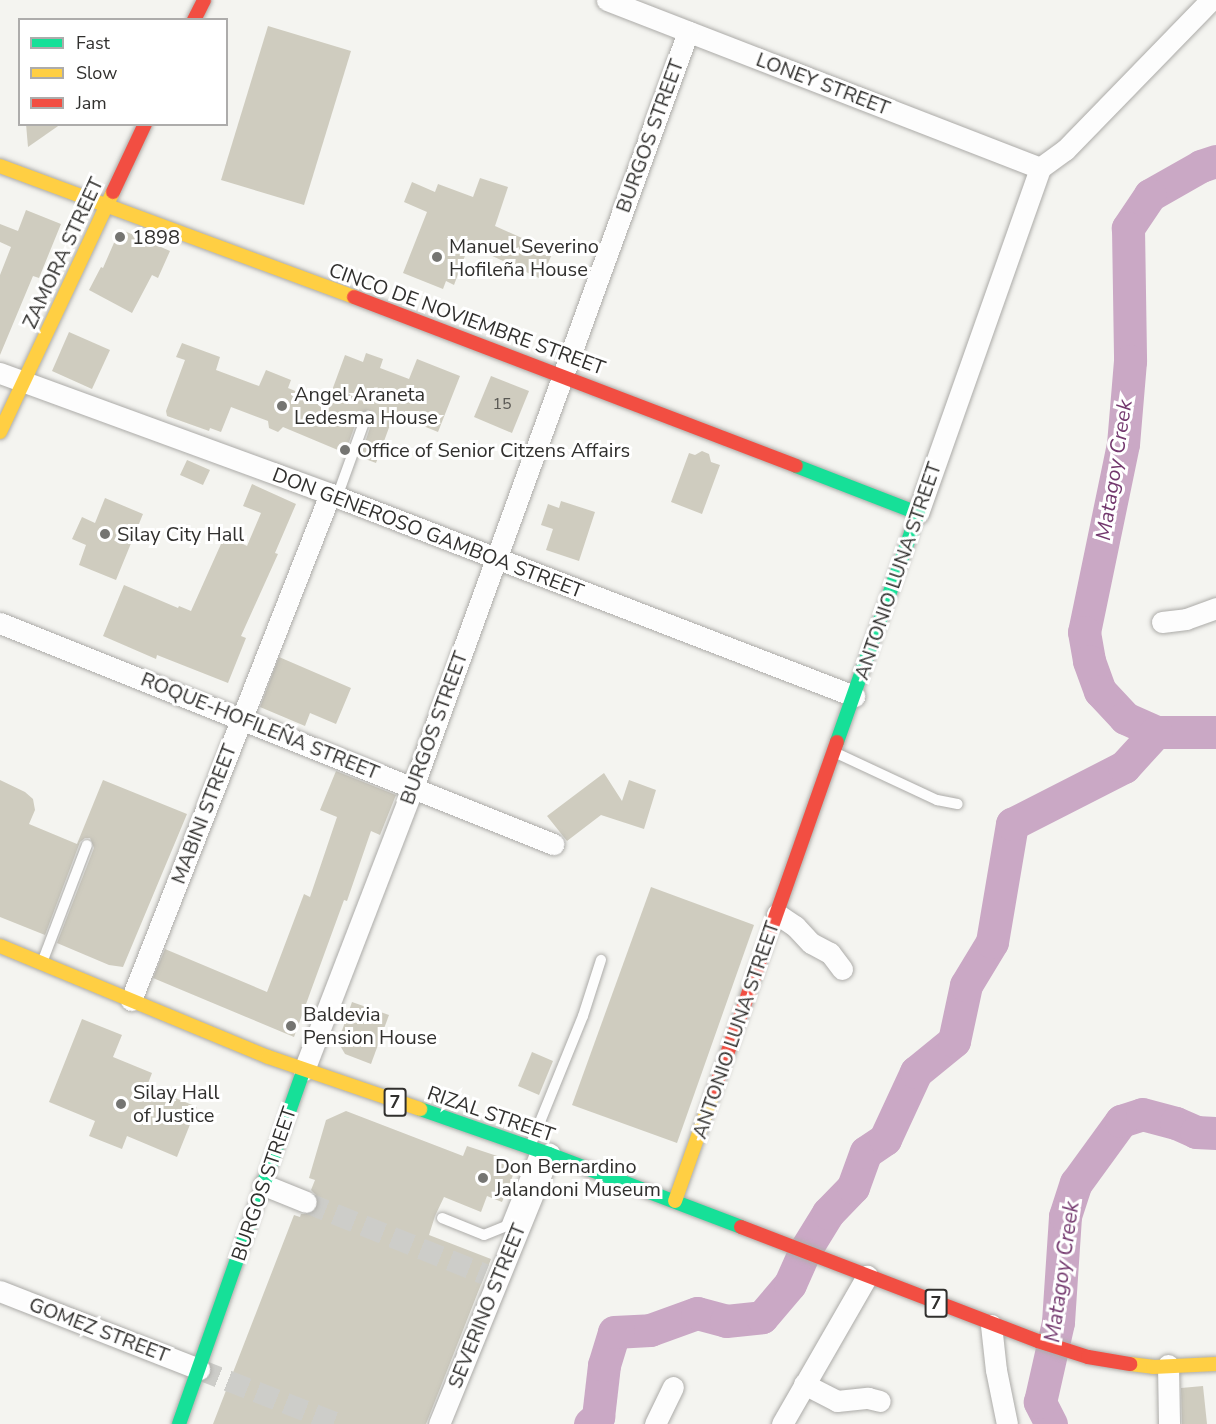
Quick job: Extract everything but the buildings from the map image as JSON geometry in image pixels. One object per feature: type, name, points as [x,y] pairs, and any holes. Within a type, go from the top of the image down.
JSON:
[{"type":"street","points":[[196,18],[204,0]]},
{"type":"street","name":"LONEY STREET","points":[[607,0],[1040,168]]},
{"type":"street","points":[[1040,168],[1071,145],[1211,0]]},
{"type":"street","name":"BURGOS STREET","points":[[179,1424],[304,1070],[413,787],[688,32]]},
{"type":"street","name":"ZAMORA STREET","points":[[0,432],[144,126]]},
{"type":"street","name":"CINCO DE NOVIEMBRE STREET","points":[[0,166],[563,375],[918,513]]},
{"type":"street","name":"ANTONIO LUNA STREET","points":[[675,1201],[1040,168]]},
{"type":"street","name":"DON GENEROSO GAMBOA STREET","points":[[0,373],[334,496],[854,696]]},
{"type":"street","name":"MABINI STREET","points":[[131,1000],[242,719],[334,496]]},
{"type":"street","points":[[1162,622],[1186,619],[1216,608]]},
{"type":"street","name":"ROQUE-HOFILEÑA STREET","points":[[0,623],[553,844]]},
{"type":"street","points":[[777,914],[795,926],[812,943],[830,953],[842,969]]},
{"type":"street","name":"RIZAL STREET","points":[[0,946],[304,1070],[538,1150],[991,1325],[1088,1357],[1153,1366],[1216,1364]]},
{"type":"street","name":"SEVERINO STREET","points":[[440,1424],[538,1150]]},
{"type":"street","points":[[264,1185],[306,1202]]},
{"type":"street","points":[[782,1424],[867,1276]]},
{"type":"street","name":"GOMEZ STREET","points":[[0,1291],[199,1369]]},
{"type":"street","points":[[991,1325],[996,1371],[1006,1424]]},
{"type":"street","points":[[1168,1365],[1169,1424]]},
{"type":"street","points":[[804,1384],[837,1401],[868,1398],[880,1401]]},
{"type":"street","points":[[655,1424],[673,1387]]},
{"type":"lane","points":[[334,496],[366,417]]},
{"type":"lane","points":[[834,752],[937,800],[958,804]]},
{"type":"lane","points":[[42,963],[87,845]]},
{"type":"lane","points":[[442,1218],[484,1235],[506,1226],[538,1150],[600,960]]},
{"type":"waterway","name":"Matagoy Creek","points":[[1216,161],[1201,166],[1150,195],[1128,228],[1130,361],[1123,444],[1084,632],[1089,661],[1100,691],[1125,718],[1156,732],[1216,732]]},
{"type":"waterway","points":[[590,1424],[598,1417],[604,1365],[614,1332],[650,1330],[697,1313],[726,1321],[762,1317],[790,1284],[804,1252],[828,1213],[853,1187],[866,1152],[885,1139],[916,1072],[954,1041],[966,985],[992,942],[1012,824],[1124,767],[1156,732]]},
{"type":"waterway","name":"Matagoy Creek","points":[[1051,1424],[1040,1402],[1058,1322],[1065,1216],[1076,1183],[1121,1121],[1142,1114],[1176,1123],[1196,1132],[1216,1133]]},
{"type":"tunnel","points":[[306,1202],[485,1274]]},
{"type":"tunnel","points":[[199,1369],[340,1424]]},
{"type":"traffic: fast","points":[[796,466],[918,513],[837,742]]},
{"type":"traffic: fast","points":[[179,1424],[304,1070]]},
{"type":"traffic: fast","points":[[420,1109],[549,1154],[741,1227]]},
{"type":"traffic: slow","points":[[0,166],[354,297]]},
{"type":"traffic: slow","points":[[0,432],[113,192]]},
{"type":"traffic: slow","points":[[0,946],[268,1057],[420,1109]]},
{"type":"traffic: slow","points":[[675,1201],[714,1091]]},
{"type":"traffic: slow","points":[[1130,1364],[1153,1367],[1216,1364]]},
{"type":"traffic: jam","points":[[195,18],[204,0]]},
{"type":"traffic: jam","points":[[113,192],[144,126]]},
{"type":"traffic: jam","points":[[354,297],[796,466]]},
{"type":"traffic: jam","points":[[714,1091],[837,742]]},
{"type":"traffic: jam","points":[[741,1227],[1038,1341],[1088,1357],[1130,1364]]},
{"type":"place","name":"1898","points":[[120,237]]},
{"type":"place","name":"Manuel Severino Hofileña House","points":[[437,257]]},
{"type":"place","name":"Angel Araneta Ledesma House","points":[[282,406]]},
{"type":"place","name":"Office of Senior Citzens Affairs","points":[[345,450]]},
{"type":"place","name":"Silay City Hall","points":[[105,534]]},
{"type":"place","name":"Baldevia Pension House","points":[[291,1026]]},
{"type":"place","name":"Silay Hall of Justice","points":[[121,1104]]},
{"type":"place","name":"Don Bernardino Jalandoni Museum","points":[[483,1178]]}]
